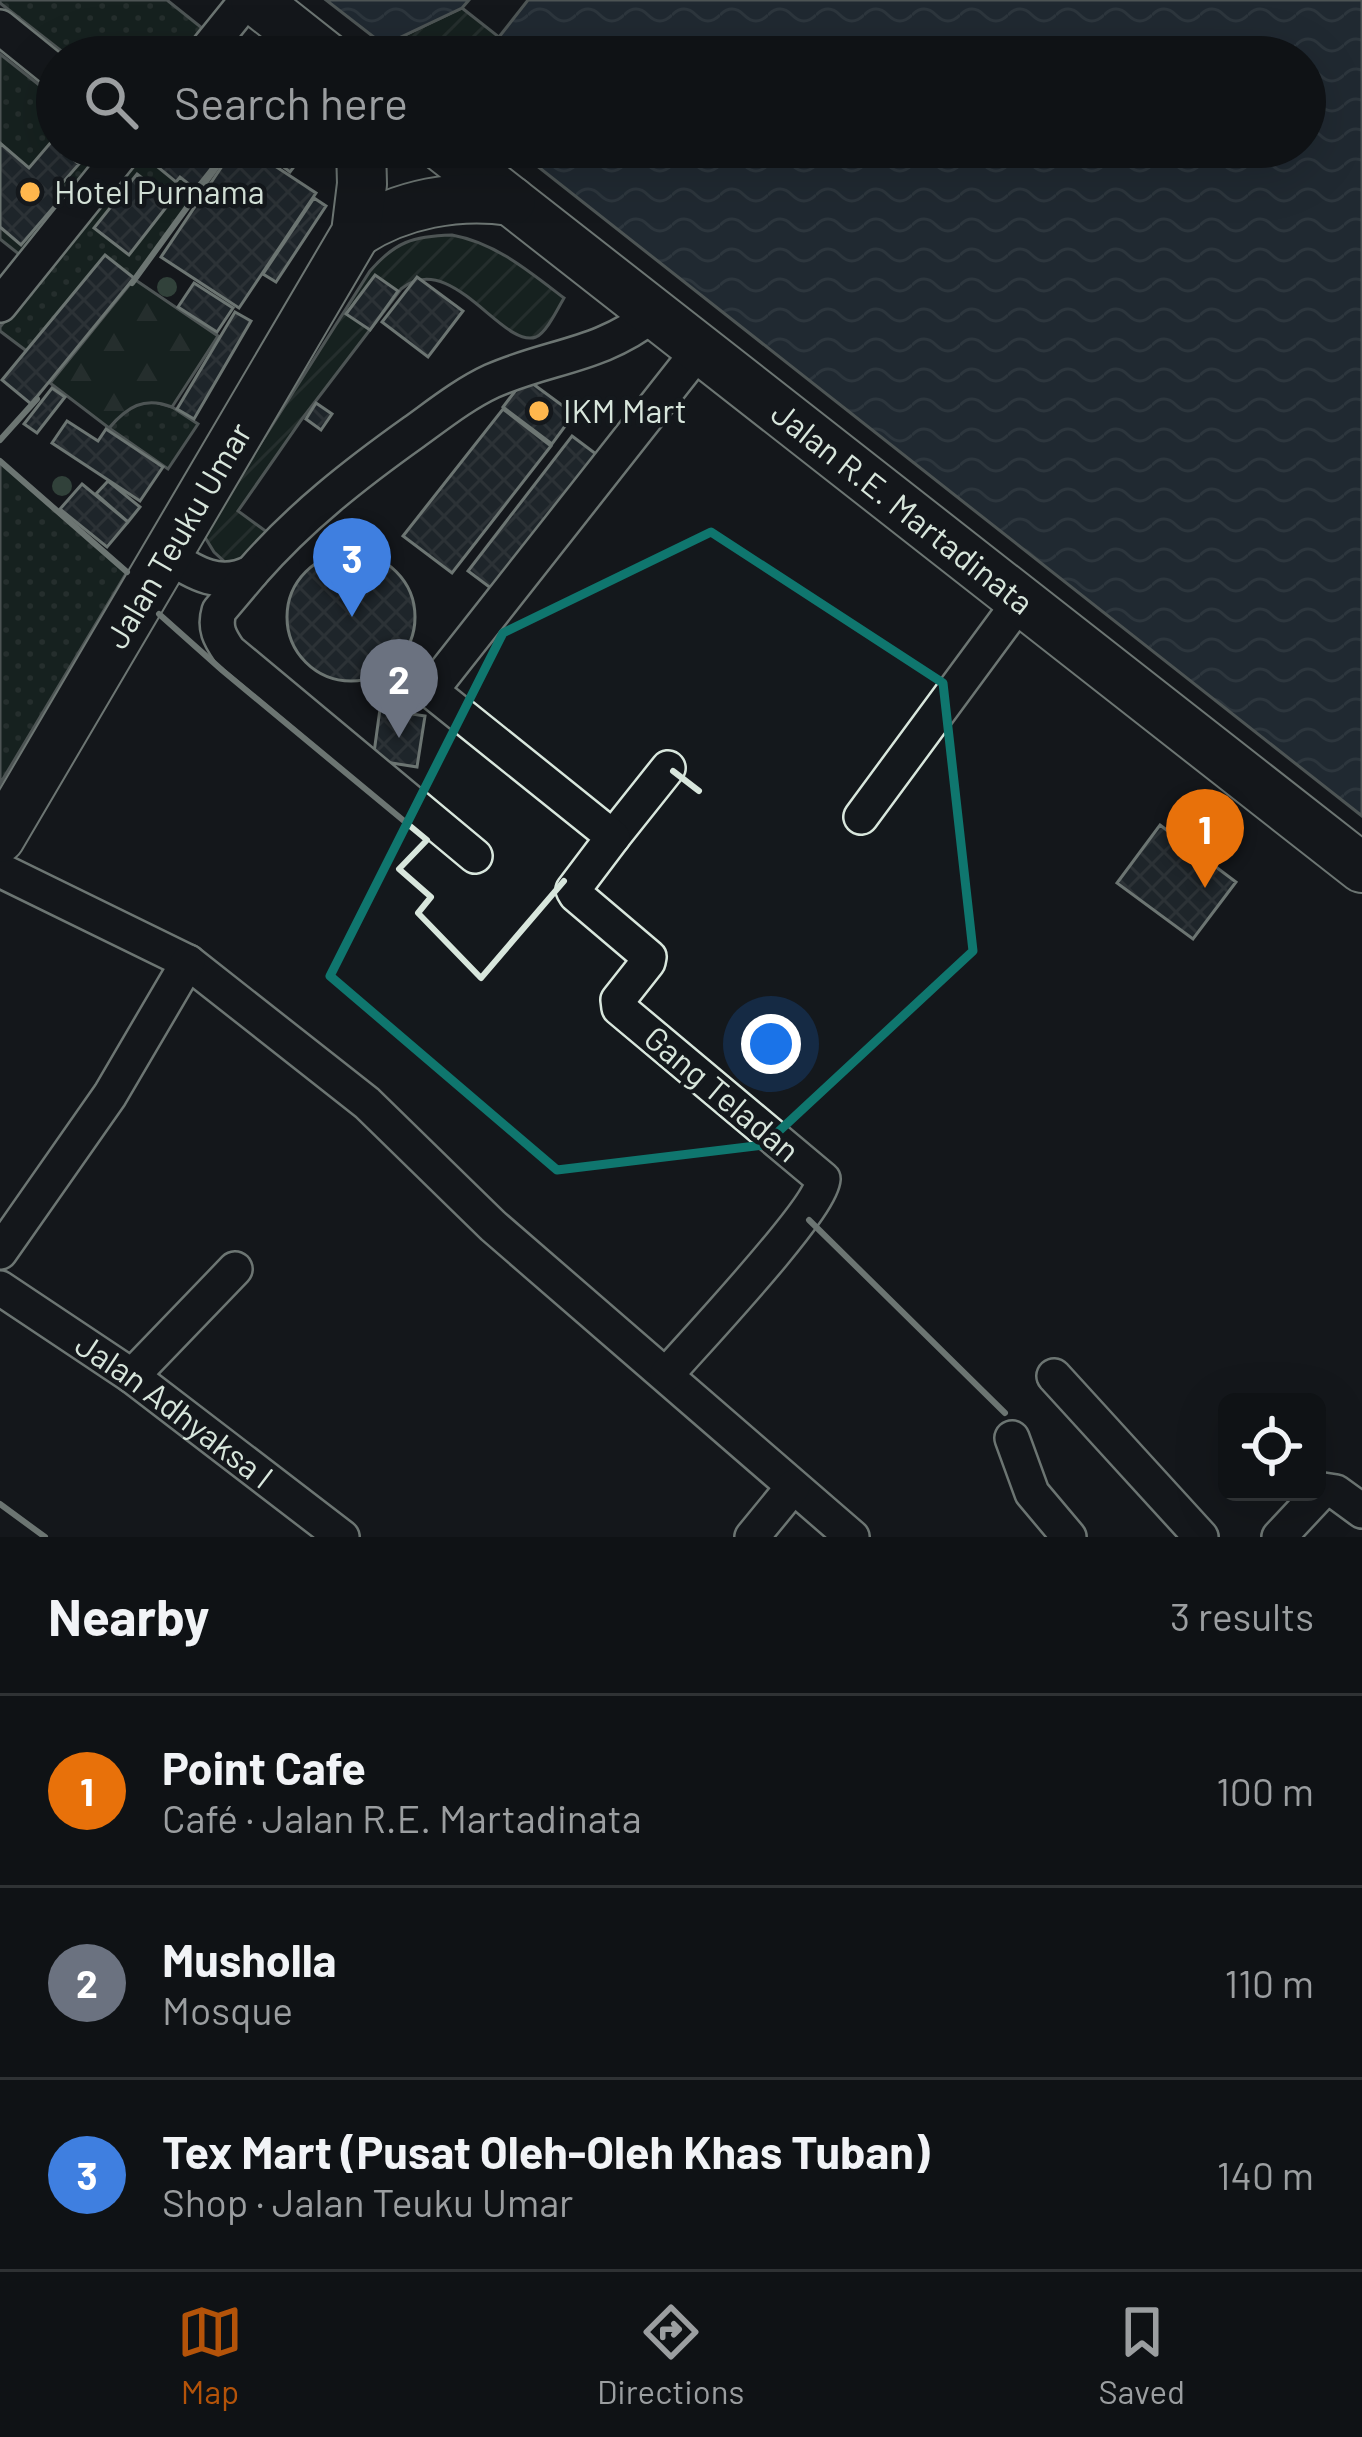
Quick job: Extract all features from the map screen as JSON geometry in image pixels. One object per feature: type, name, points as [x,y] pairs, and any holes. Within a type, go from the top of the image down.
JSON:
[{"type":"highway","points":[[251,0],[299,36]]},
{"type":"highway","name":"Jalan Teuku Umar","points":[[0,838],[356,233],[362,168]]},
{"type":"highway","name":"Jalan R.E. Martadinata","points":[[469,168],[1362,868]]},
{"type":"highway","points":[[356,233],[386,217],[432,203],[511,201]]},
{"type":"street","points":[[219,36],[251,0]]},
{"type":"street","points":[[0,27],[36,56]]},
{"type":"street","points":[[7,282],[108,168]]},
{"type":"street","points":[[475,856],[229,651],[217,630],[219,611],[279,541],[333,492],[445,410],[495,380],[614,340],[654,314]]},
{"type":"street","points":[[668,768],[613,837],[433,688],[700,349]]},
{"type":"street","points":[[168,556],[210,579],[232,580],[252,572]]},
{"type":"street","points":[[861,817],[1021,600]]},
{"type":"street","name":"Gang Teladan","points":[[613,837],[573,891],[649,957],[618,1000],[619,1008],[824,1181],[789,1233],[667,1374]]},
{"type":"street","points":[[0,870],[188,962],[367,1103],[493,1226],[851,1537]]},
{"type":"street","points":[[0,1252],[110,1095],[188,962]]},
{"type":"street","points":[[132,1376],[235,1269]]},
{"type":"street","name":"Jalan Adhyaksa I","points":[[0,1288],[132,1376],[341,1537]]},
{"type":"street","points":[[1054,1376],[1202,1537]]},
{"type":"street","points":[[1012,1438],[1032,1493],[1069,1537]]},
{"type":"street","points":[[752,1537],[793,1486]]},
{"type":"street","points":[[1282,1533],[1323,1490],[1336,1492],[1362,1511]]},
{"type":"highlighted area","points":[[711,532],[943,683],[973,951],[764,1145],[557,1170],[330,976],[503,633]]},
{"type":"green space","points":[[167,0],[202,28],[196,36],[42,36],[0,3]]},
{"type":"green space","points":[[462,8],[498,36],[403,36]]},
{"type":"green space","points":[[0,54],[36,82],[36,168],[94,168],[20,255],[0,239]]},
{"type":"green space","points":[[127,168],[216,168],[57,374],[0,327]]},
{"type":"green space","points":[[452,235],[498,252],[564,298],[548,325],[536,337],[523,337],[439,281],[420,280],[401,289],[238,511],[267,532],[246,562],[226,563],[203,534],[370,271],[406,242]]},
{"type":"green space","points":[[134,279],[218,336],[172,407],[137,406],[109,428],[50,383]]},
{"type":"green space","points":[[151,401],[172,407],[198,424],[168,469],[109,428],[127,410]]},
{"type":"green space","points":[[0,461],[127,572],[0,784]]},
{"type":"water","points":[[326,0],[469,0],[462,8],[403,36],[372,36]]},
{"type":"water","points":[[528,0],[1362,0],[1362,816],[540,168],[1326,168],[1326,36],[500,36]]},
{"type":"building","name":"Hotel Purnama","points":[[0,143],[29,168],[36,160],[36,168],[75,168],[57,189],[64,195],[21,245],[0,227]]},
{"type":"building","points":[[159,168],[212,168],[195,189],[180,177],[176,182]]},
{"type":"building","points":[[221,168],[278,168],[316,193],[239,308],[161,257]]},
{"type":"building","points":[[137,174],[171,201],[129,255],[94,228]]},
{"type":"building","points":[[314,198],[326,206],[276,282],[263,274]]},
{"type":"building","points":[[105,255],[134,278],[31,404],[2,380]]},
{"type":"building","points":[[375,275],[398,291],[370,330],[346,314]]},
{"type":"building","points":[[417,277],[463,311],[428,357],[382,322]]},
{"type":"building","points":[[194,283],[233,308],[217,332],[178,307]]},
{"type":"building","points":[[235,312],[251,321],[194,419],[177,409]]},
{"type":"building","name":"IKM Mart","points":[[525,378],[574,414],[552,444],[503,407]]},
{"type":"building","points":[[52,388],[65,397],[37,433],[24,424]]},
{"type":"building","points":[[316,403],[332,414],[321,430],[306,419]]},
{"type":"building","points":[[503,409],[551,446],[452,573],[403,536]]},
{"type":"building","points":[[67,421],[98,441],[106,429],[163,467],[140,501],[52,443]]},
{"type":"building","points":[[572,436],[600,457],[496,592],[468,571]]},
{"type":"building","points":[[108,481],[140,507],[128,522],[96,494]]},
{"type":"building","points":[[82,484],[128,522],[107,547],[60,509]]},
{"type":"building","points":[[351,553],[375,558],[396,572],[410,593],[415,617],[410,641],[396,662],[375,676],[351,681],[327,676],[306,662],[292,641],[287,617],[292,593],[306,572],[327,558]]},
{"type":"building","points":[[380,709],[425,716],[417,767],[373,760]]},
{"type":"building","points":[[1160,825],[1236,882],[1193,939],[1117,883]]},
{"type":"wall","points":[[132,283],[216,168]]},
{"type":"wall","points":[[0,440],[37,399]]},
{"type":"wall","points":[[0,461],[127,572]]},
{"type":"wall","points":[[159,614],[427,840],[399,869],[431,897],[418,913],[481,978],[564,881]]},
{"type":"wall","points":[[673,771],[699,791]]},
{"type":"wall","points":[[809,1220],[1005,1413]]},
{"type":"wall","points":[[0,1504],[45,1537]]},
{"type":"place","name":"Hotel Purnama","points":[[30,192]]},
{"type":"place","name":"IKM Mart","points":[[539,411]]},
{"type":"place","name":"Tex Mart (Pusat Oleh-Oleh Khas Tuban)","points":[[352,617]]},
{"type":"place","name":"Musholla","points":[[399,738]]},
{"type":"place","name":"Point Cafe","points":[[1205,888]]}]
